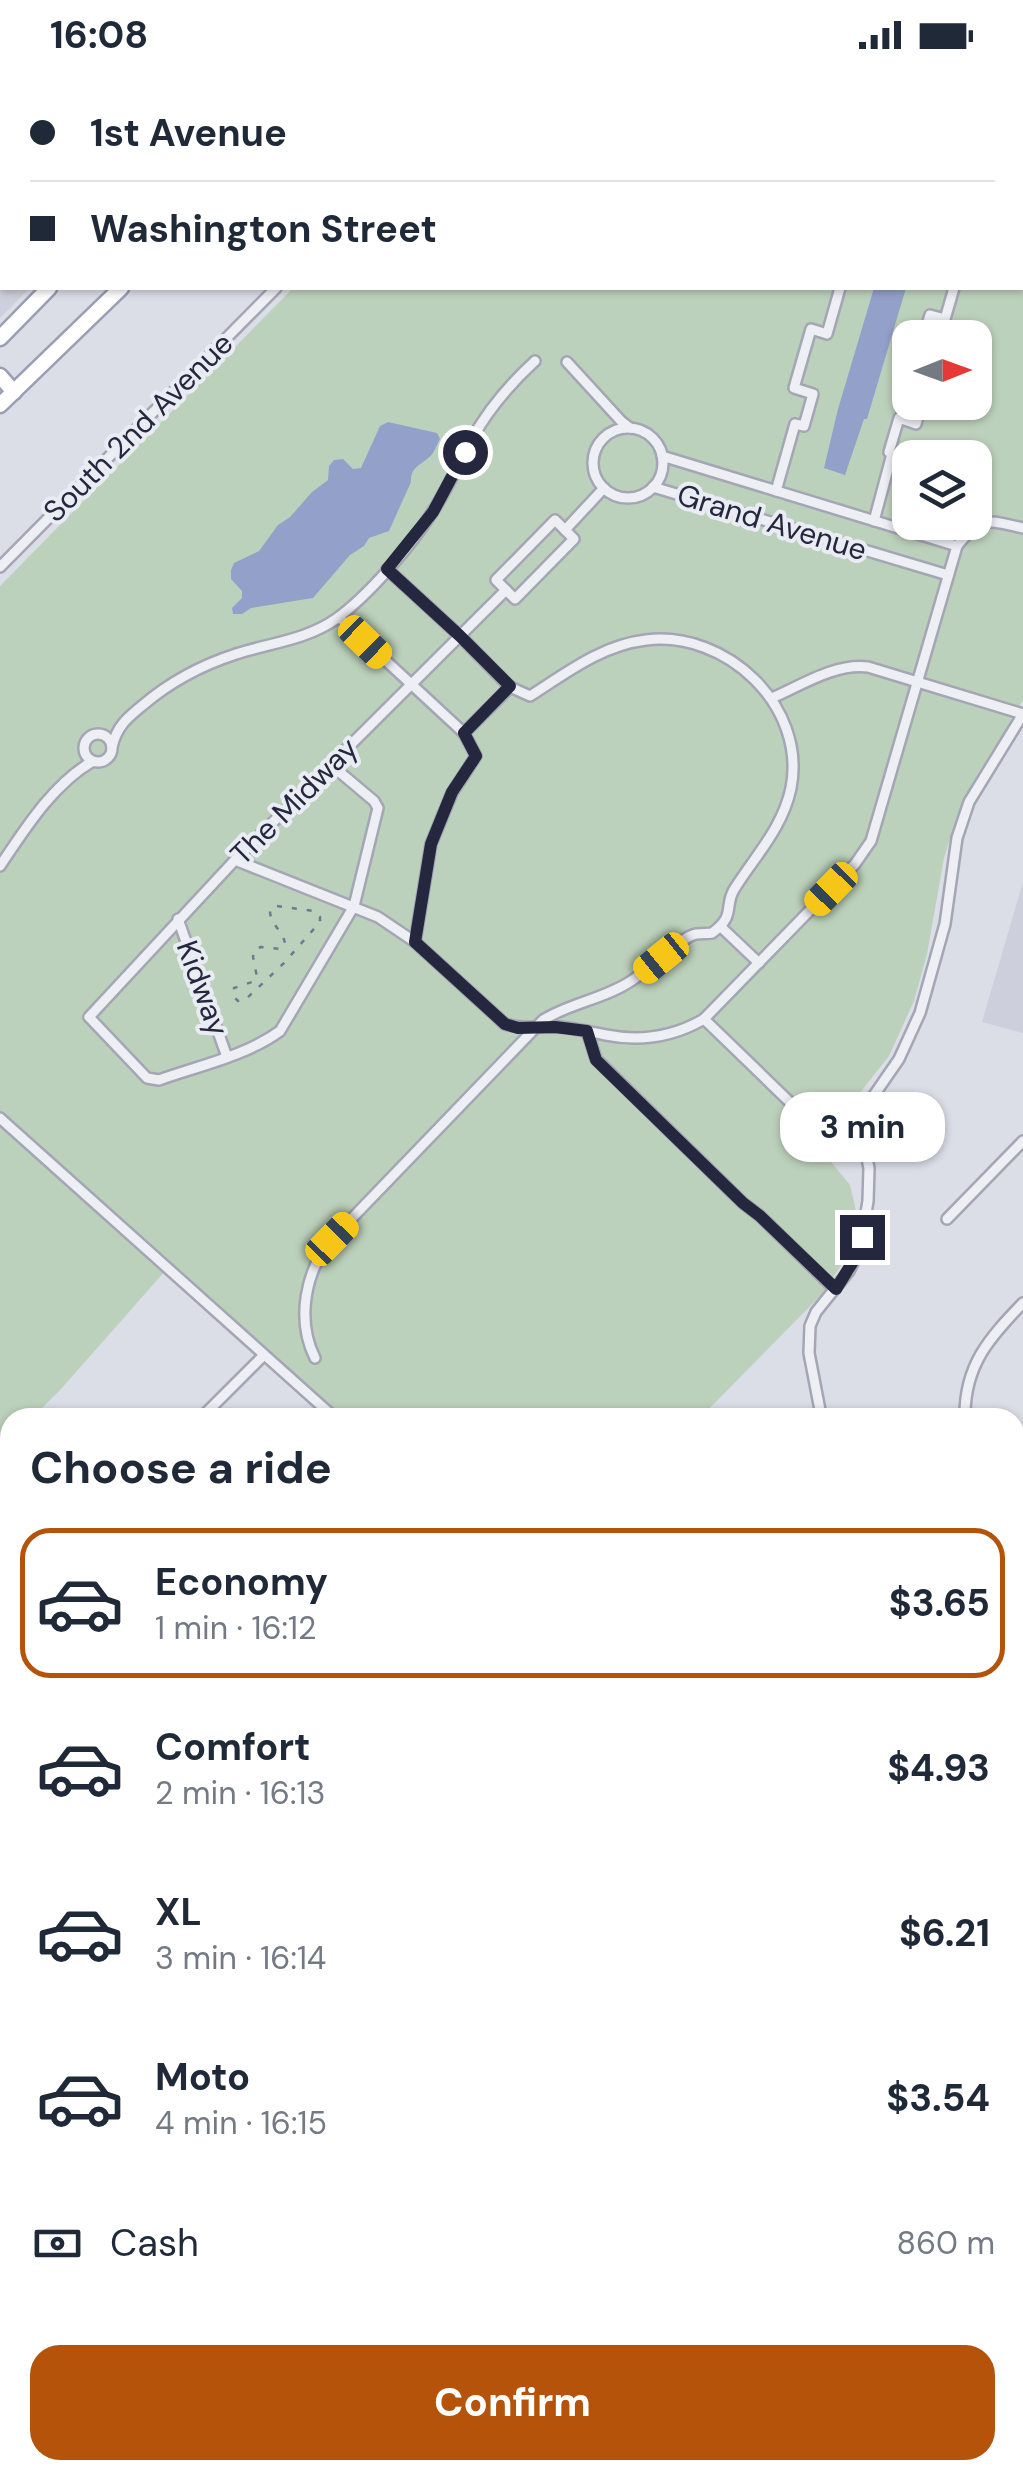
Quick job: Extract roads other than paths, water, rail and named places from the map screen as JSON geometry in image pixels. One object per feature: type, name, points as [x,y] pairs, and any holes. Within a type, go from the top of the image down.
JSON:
[{"type":"main road","points":[[0,338],[47,290]]},
{"type":"main road","points":[[0,404],[119,290]]},
{"type":"main road","points":[[0,376],[14,392]]},
{"type":"street","name":"South 2nd Avenue","points":[[0,567],[274,290]]},
{"type":"street","points":[[776,491],[796,424],[804,426],[813,394],[794,388],[811,329],[827,334],[839,290]]},
{"type":"street","points":[[928,320],[930,314],[945,319],[953,290]]},
{"type":"street","points":[[78,770],[88,738],[116,730],[171,684],[237,654],[321,628],[353,605],[433,512],[484,420],[535,361]]},
{"type":"street","points":[[567,362],[621,421],[650,435],[658,445],[661,473],[644,494],[628,498],[604,488],[595,475],[594,452],[602,438],[615,430],[630,428]]},
{"type":"street","points":[[874,520],[898,420]]},
{"type":"street","name":"Grand Avenue","points":[[662,456],[957,546]]},
{"type":"street","name":"Grand Avenue","points":[[653,487],[948,575]]},
{"type":"street","name":"The Midway","points":[[564,530],[604,488]]},
{"type":"street","name":"The Midway","points":[[555,520],[564,530],[574,540],[515,600],[496,580],[555,520]]},
{"type":"street","points":[[235,860],[378,917],[415,942],[505,1024],[640,1039],[673,1034],[704,1019],[855,864],[871,841],[957,546],[980,522],[1023,528]]},
{"type":"street","points":[[315,1358],[307,1342],[305,1311],[311,1276],[322,1250],[533,1028],[554,1013],[616,991],[692,935],[712,933],[721,927],[728,918],[732,892],[770,838],[791,788],[792,752],[772,698],[748,672],[720,655],[692,644],[660,639],[630,642],[606,650],[530,696],[510,686],[387,569]]},
{"type":"street","name":"The Midway","points":[[227,1056],[152,1080],[89,1017],[235,860],[506,590]]},
{"type":"street","points":[[342,620],[464,733],[476,756],[452,792],[431,844],[415,942]]},
{"type":"street","points":[[772,698],[838,669],[856,666],[1023,714],[988,769],[963,819],[945,924],[930,979],[909,1041],[868,1104],[863,1139],[869,1168],[866,1218],[857,1255],[810,1326],[808,1353],[820,1408]]},
{"type":"street","points":[[464,733],[510,686]]},
{"type":"street","points":[[0,866],[30,823],[78,770],[107,760],[116,730]]},
{"type":"street","points":[[100,734],[108,738],[112,747]]},
{"type":"street","points":[[84,751],[93,762]]},
{"type":"street","points":[[227,1056],[280,1031],[354,906],[378,808],[330,764]]},
{"type":"street","name":"Kidway","points":[[178,919],[227,1056]]},
{"type":"street","points":[[721,927],[758,964]]},
{"type":"street","points":[[704,1019],[831,1142],[863,1139]]},
{"type":"street","points":[[587,1031],[596,1060],[836,1289]]},
{"type":"street","points":[[0,1118],[324,1408]]},
{"type":"street","points":[[946,1219],[1023,1141]]},
{"type":"street","points":[[965,1408],[980,1353],[1023,1303]]},
{"type":"street","points":[[211,1408],[264,1355]]},
{"type":"water","points":[[873,290],[905,290],[896,320],[892,320],[892,335],[867,419],[845,475],[824,468]]},
{"type":"water","points":[[388,422],[437,433],[440,439],[433,453],[413,472],[389,531],[369,538],[313,598],[233,614],[232,608],[242,598],[242,591],[231,579],[234,563],[259,551],[278,525],[328,480],[329,466],[334,460],[343,459],[353,469],[361,468],[380,426]]},
{"type":"railway","points":[[277,906],[314,911],[320,922],[284,963],[245,1000],[238,1001],[233,996],[234,988],[257,977],[254,950],[280,949],[285,944],[271,916],[270,911],[277,906]]}]
